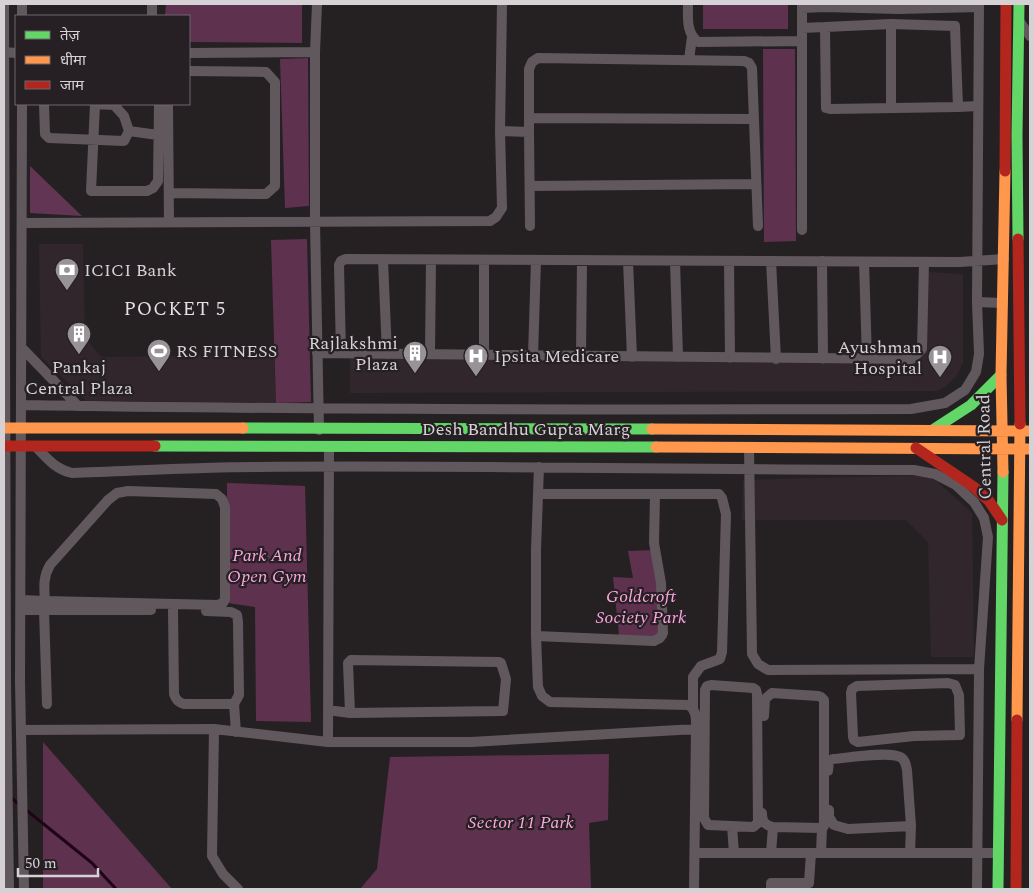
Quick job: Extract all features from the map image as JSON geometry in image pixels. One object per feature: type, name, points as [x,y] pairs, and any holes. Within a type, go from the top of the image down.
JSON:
[{"type":"street","points":[[4,4],[4,428],[9,889]]},
{"type":"street","points":[[317,4],[315,52],[319,430]]},
{"type":"street","points":[[22,223],[490,221],[496,217],[502,208],[500,131],[502,4]]},
{"type":"street","points":[[688,4],[688,29],[692,37],[698,42],[802,42]]},
{"type":"street","name":"Central Road","points":[[998,889],[1003,448],[1001,375],[1006,133],[1006,4]]},
{"type":"street","name":"Central Road","points":[[1016,889],[1016,646],[1020,504],[1026,449],[1026,431],[1019,366],[1017,145],[1019,4]]},
{"type":"street","points":[[22,405],[533,410],[911,410],[946,403],[965,390],[976,372],[979,354],[977,262],[979,6],[802,6],[802,230]]},
{"type":"street","points":[[1018,21],[1030,36]]},
{"type":"street","points":[[802,28],[891,24],[956,26],[958,107]]},
{"type":"street","points":[[891,24],[891,108]]},
{"type":"street","points":[[825,27],[826,108],[978,106]]},
{"type":"street","points":[[688,60],[692,37]]},
{"type":"street","points":[[190,53],[315,52]]},
{"type":"street","points":[[530,226],[528,69],[532,62],[538,58],[744,61],[749,63],[752,68],[758,226]]},
{"type":"street","points":[[169,193],[266,194],[275,186],[275,82],[266,72],[190,70]]},
{"type":"street","points":[[22,105],[21,730],[24,889]]},
{"type":"street","points":[[44,105],[45,134],[49,138],[124,141],[129,131],[124,116],[114,105]]},
{"type":"street","points":[[95,105],[91,192],[147,191],[153,188],[158,181],[159,105]]},
{"type":"street","points":[[168,105],[169,222]]},
{"type":"street","points":[[529,118],[753,119]]},
{"type":"street","points":[[129,131],[158,135]]},
{"type":"street","points":[[500,131],[529,132]]},
{"type":"street","points":[[530,186],[756,184]]},
{"type":"street","points":[[341,353],[339,265],[346,259],[977,262],[1004,259]]},
{"type":"street","points":[[383,260],[387,354]]},
{"type":"street","points":[[430,354],[431,260]]},
{"type":"street","points":[[484,260],[484,355]]},
{"type":"street","points":[[534,356],[536,260]]},
{"type":"street","points":[[581,356],[582,260]]},
{"type":"street","points":[[628,260],[632,357]]},
{"type":"street","points":[[676,261],[678,358]]},
{"type":"street","points":[[729,261],[730,358]]},
{"type":"street","points":[[771,261],[776,359]]},
{"type":"street","points":[[822,261],[824,359]]},
{"type":"street","points":[[864,262],[867,360]]},
{"type":"street","points":[[317,353],[912,359],[922,349],[924,262]]},
{"type":"street","points":[[977,302],[1003,303]]},
{"type":"street","points":[[22,348],[78,406]]},
{"type":"street","points":[[1019,366],[1030,384]]},
{"type":"street","points":[[932,430],[971,405],[1001,375]]},
{"type":"street","name":"Desh Bandhu Gupta Marg","points":[[4,428],[319,430],[542,428],[1026,431]]},
{"type":"street","name":"Desh Bandhu Gupta Marg","points":[[5,446],[1026,449]]},
{"type":"street","points":[[328,446],[328,742]]},
{"type":"street","points":[[36,447],[54,467],[72,473],[256,467],[539,467],[914,470],[935,474],[956,485],[974,502],[984,518],[988,537],[979,669],[978,889]]},
{"type":"street","points":[[749,447],[752,654],[758,664],[768,670],[979,669]]},
{"type":"street","points":[[916,448],[974,487],[989,501],[1002,520]]},
{"type":"street","points":[[539,467],[536,550],[536,636],[538,687],[542,696],[550,702],[689,705],[693,708]]},
{"type":"street","points":[[21,605],[45,605],[218,605],[223,603],[225,599],[225,507],[222,499],[216,494],[128,491],[117,493],[108,500],[50,565],[45,573],[44,581],[45,605],[47,704]]},
{"type":"street","points":[[1020,504],[1030,491]]},
{"type":"street","points":[[538,494],[719,494],[722,498],[726,514],[722,652],[720,660],[701,666],[693,677],[693,708],[696,717],[694,889]]},
{"type":"street","points":[[536,636],[654,641],[660,638],[663,633],[663,619],[654,543],[655,495]]},
{"type":"street","points":[[45,605],[232,612],[237,615],[239,694],[234,704],[236,732]]},
{"type":"street","points":[[173,610],[175,699],[184,704],[234,704]]},
{"type":"street","points":[[328,710],[350,713],[500,712],[504,708],[506,679],[499,662],[349,661],[350,713]]},
{"type":"street","points":[[960,735],[959,695],[955,685],[948,683],[857,686],[850,693],[853,737],[858,742],[914,736],[979,735]]},
{"type":"street","points":[[711,685],[753,688],[757,694],[758,823],[753,827],[732,826],[708,825],[704,818],[705,690],[707,686],[711,685]]},
{"type":"street","points":[[771,889],[771,883],[809,882],[825,822],[824,700],[821,696],[772,694],[764,699],[762,820],[764,824],[773,828],[822,828]]},
{"type":"street","points":[[21,730],[214,729],[328,742],[471,742],[696,729]]},
{"type":"street","points":[[214,729],[212,856],[223,874],[238,889]]},
{"type":"street","points":[[910,853],[911,826],[907,770],[904,761],[899,756],[884,755],[833,759],[829,761],[829,817],[834,826],[848,829],[911,826]]},
{"type":"street","points":[[732,826],[734,853]]},
{"type":"street","points":[[771,853],[773,828]]},
{"type":"street","points":[[695,853],[998,853]]},
{"type":"shaded area","points":[[30,166],[82,216],[30,213]]},
{"type":"shaded area","points":[[39,244],[83,244],[85,337],[101,357],[274,355],[276,403],[87,401],[41,357]]},
{"type":"shaded area","points":[[927,272],[963,274],[963,362],[956,377],[937,391],[350,393],[350,358],[911,363],[926,346]]},
{"type":"shaded area","points":[[930,475],[972,513],[974,657],[931,657],[928,542],[906,520],[742,520],[743,480]]},
{"type":"green space","points":[[166,4],[302,4],[302,43],[190,42],[190,15],[165,15]]},
{"type":"green space","points":[[703,4],[788,4],[788,29],[703,29]]},
{"type":"green space","points":[[763,49],[795,49],[796,241],[764,242]]},
{"type":"green space","points":[[308,58],[309,206],[285,208],[280,59]]},
{"type":"green space","points":[[307,239],[311,402],[276,403],[271,240]]},
{"type":"green space","name":"Park And Open Gym","points":[[227,483],[305,486],[311,722],[256,721],[255,607],[228,603]]},
{"type":"green space","name":"Goldcroft Society Park","points":[[657,550],[666,587],[667,638],[619,635],[613,577],[633,578],[628,551]]},
{"type":"green space","points":[[43,742],[172,889],[43,889]]},
{"type":"green space","name":"Sector 11 Park","points":[[609,754],[608,820],[589,823],[591,889],[360,889],[377,869],[390,757]]},
{"type":"waterway","points":[[9,796],[20,805]]},
{"type":"waterway","points":[[25,809],[92,863],[116,889]]},
{"type":"traffic: fast","points":[[1018,239],[1019,4]]},
{"type":"traffic: fast","points":[[934,429],[971,405],[1001,375]]},
{"type":"traffic: fast","points":[[243,428],[652,429]]},
{"type":"traffic: fast","points":[[155,446],[656,447]]},
{"type":"traffic: fast","points":[[998,889],[1003,472]]},
{"type":"traffic: slow","points":[[1003,472],[1001,375],[1005,171]]},
{"type":"traffic: slow","points":[[1017,720],[1020,424]]},
{"type":"traffic: slow","points":[[4,428],[243,428]]},
{"type":"traffic: slow","points":[[652,429],[1030,431]]},
{"type":"traffic: slow","points":[[656,447],[1030,449]]},
{"type":"traffic: jam","points":[[1005,171],[1006,4]]},
{"type":"traffic: jam","points":[[1018,239],[1020,424]]},
{"type":"traffic: jam","points":[[4,446],[155,446]]},
{"type":"traffic: jam","points":[[916,448],[974,487],[989,501],[1002,520]]},
{"type":"traffic: jam","points":[[1016,889],[1017,720]]},
{"type":"place","name":"ICICI Bank","points":[[67,291]]},
{"type":"place","name":"Pankaj Central Plaza","points":[[79,355]]},
{"type":"place","name":"RS FITNESS","points":[[159,372]]},
{"type":"place","name":"Rajlakshmi Plaza","points":[[415,374]]},
{"type":"place","name":"Ipsita Medicare","points":[[476,377]]},
{"type":"place","name":"Ayushman Hospital","points":[[940,378]]},
{"type":"district","name":"POCKET 5","points":[[175,308]]}]
